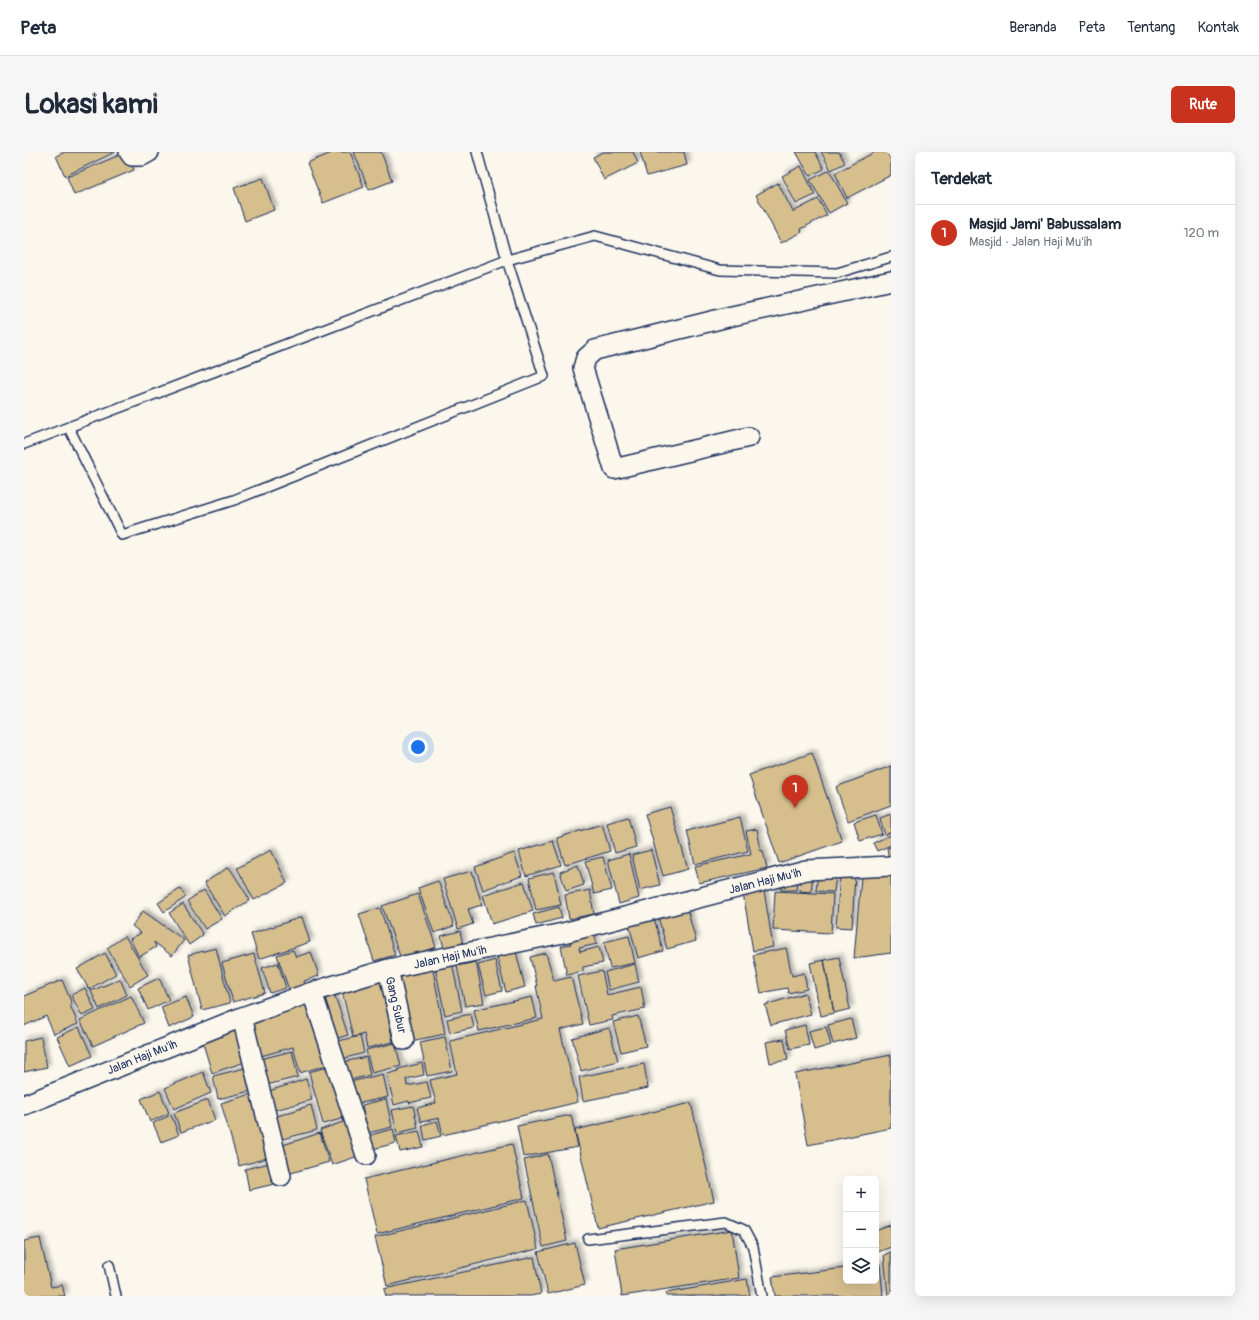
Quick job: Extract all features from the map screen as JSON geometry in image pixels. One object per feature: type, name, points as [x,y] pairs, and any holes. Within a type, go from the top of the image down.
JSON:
[{"type":"street","points":[[129,152],[132,156],[142,156],[149,152]]},
{"type":"street","points":[[749,437],[614,469],[583,368],[586,358],[595,350],[732,316],[891,281]]},
{"type":"street","name":"Jalan Haji Mu'ih","points":[[24,1104],[242,1017],[312,992],[388,970],[563,933],[806,870],[891,866]]},
{"type":"street","name":"Gang Subur","points":[[388,970],[404,1040]]},
{"type":"street","points":[[312,992],[366,1155]]},
{"type":"street","points":[[242,1017],[281,1176]]},
{"type":"lane","points":[[69,428],[122,535],[234,500],[544,376],[507,260],[477,152]]},
{"type":"lane","points":[[24,444],[507,260],[595,236],[720,270],[837,273],[891,257]]},
{"type":"lane","points":[[588,1239],[726,1222],[744,1230],[753,1247],[762,1296]]},
{"type":"lane","points":[[109,1265],[116,1296]]},
{"type":"building","points":[[65,152],[115,152],[65,176],[56,156]]},
{"type":"building","points":[[127,152],[134,170],[74,195],[67,177]]},
{"type":"building","points":[[334,152],[350,152],[364,187],[323,203],[307,163]]},
{"type":"building","points":[[354,152],[381,152],[392,181],[369,190]]},
{"type":"building","points":[[603,152],[633,152],[638,163],[604,180],[593,157]]},
{"type":"building","points":[[640,152],[684,152],[687,165],[647,176]]},
{"type":"building","points":[[796,152],[815,152],[824,169],[810,176]]},
{"type":"building","points":[[821,152],[839,152],[845,163],[831,170]]},
{"type":"building","points":[[875,152],[887,152],[891,160],[891,175],[847,198],[835,173]]},
{"type":"building","points":[[801,166],[815,195],[796,204],[782,176]]},
{"type":"building","points":[[829,170],[847,203],[829,213],[810,180]]},
{"type":"building","points":[[263,178],[274,210],[245,221],[234,188]]},
{"type":"building","points":[[778,183],[793,212],[818,199],[827,215],[801,229],[802,232],[781,243],[756,195]]},
{"type":"building","points":[[812,753],[842,841],[779,863],[749,775]]},
{"type":"building","points":[[891,766],[891,805],[848,821],[836,787]]},
{"type":"building","points":[[670,807],[688,869],[663,876],[645,814]]},
{"type":"building","points":[[891,814],[891,832],[885,835],[880,818]]},
{"type":"building","points":[[876,815],[882,834],[860,841],[854,822]]},
{"type":"building","points":[[628,817],[636,847],[615,853],[607,823]]},
{"type":"building","points":[[740,817],[748,851],[695,864],[687,831]]},
{"type":"building","points":[[602,824],[610,851],[565,865],[557,838]]},
{"type":"building","points":[[757,829],[761,851],[763,851],[767,868],[699,883],[695,866],[751,854],[746,831]]},
{"type":"building","points":[[891,835],[891,845],[877,851],[873,843]]},
{"type":"building","points":[[553,841],[561,865],[526,876],[519,851]]},
{"type":"building","points":[[891,847],[891,859],[889,860],[887,848]]},
{"type":"building","points":[[271,850],[287,883],[254,900],[237,868]]},
{"type":"building","points":[[651,850],[660,885],[640,890],[632,855]]},
{"type":"building","points":[[514,853],[522,876],[483,890],[475,867]]},
{"type":"building","points":[[629,854],[639,898],[619,904],[608,860]]},
{"type":"building","points":[[603,857],[612,890],[594,894],[585,861]]},
{"type":"building","points":[[578,865],[584,885],[566,891],[560,872]]},
{"type":"building","points":[[229,867],[250,900],[225,916],[204,883]]},
{"type":"building","points":[[472,871],[482,905],[468,909],[473,924],[458,929],[443,879]]},
{"type":"building","points":[[554,872],[561,905],[536,910],[529,878]]},
{"type":"building","points":[[802,872],[813,873],[811,892],[800,891]]},
{"type":"building","points":[[818,872],[836,875],[834,892],[816,891]]},
{"type":"building","points":[[891,872],[891,953],[854,958],[861,877]]},
{"type":"building","points":[[840,873],[855,874],[852,928],[836,927]]},
{"type":"building","points":[[781,880],[797,880],[796,890],[781,890]]},
{"type":"building","points":[[438,881],[454,926],[434,933],[418,888]]},
{"type":"building","points":[[524,882],[533,911],[492,924],[483,895]]},
{"type":"building","points":[[180,889],[186,897],[164,912],[158,903]]},
{"type":"building","points":[[204,890],[222,919],[205,929],[187,901]]},
{"type":"building","points":[[590,890],[594,914],[569,919],[565,895]]},
{"type":"building","points":[[764,890],[773,947],[753,951],[743,893]]},
{"type":"building","points":[[775,891],[833,894],[831,933],[773,930]]},
{"type":"building","points":[[418,894],[436,947],[401,959],[382,906]]},
{"type":"building","points":[[183,904],[203,935],[189,945],[169,913]]},
{"type":"building","points":[[686,905],[696,941],[667,949],[657,913]]},
{"type":"building","points":[[559,907],[562,918],[536,925],[533,914]]},
{"type":"building","points":[[380,908],[395,955],[374,961],[359,914]]},
{"type":"building","points":[[143,911],[184,940],[172,956],[154,942],[156,947],[139,957],[130,939],[141,933],[132,926]]},
{"type":"building","points":[[653,914],[663,951],[638,958],[628,921]]},
{"type":"building","points":[[302,917],[310,942],[259,959],[251,934]]},
{"type":"building","points":[[460,931],[463,944],[444,949],[441,936]]},
{"type":"building","points":[[594,932],[597,944],[579,948],[580,952],[599,947],[603,963],[583,967],[583,971],[567,975],[561,946],[571,944],[569,938]]},
{"type":"building","points":[[125,936],[148,975],[130,986],[107,948]]},
{"type":"building","points":[[629,936],[635,963],[610,968],[604,942]]},
{"type":"building","points":[[216,948],[230,1003],[202,1010],[188,955]]},
{"type":"building","points":[[786,948],[792,976],[804,973],[807,989],[788,993],[787,988],[761,993],[753,955]]},
{"type":"building","points":[[293,950],[296,957],[311,952],[319,976],[304,981],[305,985],[289,990],[277,955]]},
{"type":"building","points":[[516,952],[525,987],[506,992],[497,957]]},
{"type":"building","points":[[105,953],[116,974],[89,989],[77,969]]},
{"type":"building","points":[[546,953],[554,981],[571,977],[583,1024],[560,1030],[578,1102],[443,1135],[439,1118],[421,1122],[417,1108],[436,1103],[430,1080],[457,1074],[450,1041],[543,1019],[530,957]]},
{"type":"building","points":[[254,954],[265,993],[233,1002],[222,963]]},
{"type":"building","points":[[839,957],[850,1009],[834,1013],[824,960]]},
{"type":"building","points":[[495,960],[502,991],[486,995],[478,965]]},
{"type":"building","points":[[824,960],[834,1013],[821,1016],[810,963]]},
{"type":"building","points":[[476,962],[484,1003],[465,1006],[457,966]]},
{"type":"building","points":[[278,963],[286,988],[270,993],[262,968]]},
{"type":"building","points":[[452,963],[462,1011],[445,1015],[435,967]]},
{"type":"building","points":[[635,964],[639,982],[609,990],[605,972]]},
{"type":"building","points":[[432,965],[445,1034],[406,1042],[392,973]]},
{"type":"building","points":[[602,971],[607,995],[641,987],[645,1009],[612,1016],[613,1020],[589,1025],[578,976]]},
{"type":"building","points":[[386,972],[398,1020],[389,1022],[393,1042],[367,1048],[364,1034],[353,1037],[341,987]]},
{"type":"building","points":[[159,978],[169,1000],[148,1010],[138,988]]},
{"type":"building","points":[[120,979],[127,995],[99,1009],[91,991]]},
{"type":"building","points":[[62,980],[78,1024],[54,1034],[46,1016],[24,1026],[24,996]]},
{"type":"building","points":[[85,988],[95,1010],[82,1016],[71,995]]},
{"type":"building","points":[[334,993],[348,1035],[331,1040],[317,999]]},
{"type":"building","points":[[805,993],[811,1014],[771,1025],[765,1005]]},
{"type":"building","points":[[131,996],[144,1023],[93,1046],[80,1020]]},
{"type":"building","points":[[186,997],[194,1017],[169,1028],[161,1007]]},
{"type":"building","points":[[532,997],[537,1018],[479,1031],[474,1010]]},
{"type":"building","points":[[313,998],[330,1064],[300,1073],[293,1047],[257,1057],[246,1016]]},
{"type":"building","points":[[471,1014],[474,1028],[450,1033],[447,1019]]},
{"type":"building","points":[[638,1016],[646,1046],[621,1052],[613,1022]]},
{"type":"building","points":[[851,1019],[856,1038],[833,1044],[828,1025]]},
{"type":"building","points":[[242,1020],[251,1060],[212,1073],[201,1037]]},
{"type":"building","points":[[805,1025],[809,1045],[790,1049],[785,1030]]},
{"type":"building","points":[[79,1027],[92,1056],[70,1066],[57,1037]]},
{"type":"building","points":[[826,1027],[831,1045],[814,1050],[809,1031]]},
{"type":"building","points":[[609,1028],[618,1061],[581,1071],[572,1038]]},
{"type":"building","points":[[360,1036],[364,1053],[338,1060],[334,1042]]},
{"type":"building","points":[[41,1037],[47,1067],[24,1072],[24,1041]]},
{"type":"building","points":[[445,1037],[452,1071],[427,1076],[420,1042]]},
{"type":"building","points":[[784,1039],[788,1060],[770,1063],[766,1042]]},
{"type":"building","points":[[395,1043],[401,1066],[372,1073],[366,1050]]},
{"type":"building","points":[[292,1051],[298,1077],[263,1086],[257,1060]]},
{"type":"building","points":[[891,1055],[891,1128],[808,1145],[795,1074]]},
{"type":"building","points":[[366,1057],[370,1075],[343,1082],[339,1063]]},
{"type":"building","points":[[422,1063],[424,1075],[406,1079],[407,1086],[427,1082],[431,1098],[394,1105],[387,1074],[399,1071],[398,1069]]},
{"type":"building","points":[[644,1064],[648,1088],[583,1101],[579,1077]]},
{"type":"building","points":[[334,1065],[348,1117],[323,1124],[309,1072]]},
{"type":"building","points":[[253,1066],[258,1089],[218,1099],[213,1076]]},
{"type":"building","points":[[203,1072],[211,1093],[174,1109],[165,1088]]},
{"type":"building","points":[[383,1074],[388,1097],[352,1105],[346,1083]]},
{"type":"building","points":[[306,1079],[312,1100],[268,1112],[263,1093]]},
{"type":"building","points":[[160,1091],[169,1113],[150,1122],[141,1099]]},
{"type":"building","points":[[255,1093],[274,1156],[239,1166],[221,1103]]},
{"type":"building","points":[[386,1099],[392,1127],[368,1133],[362,1105]]},
{"type":"building","points":[[208,1100],[215,1120],[181,1132],[174,1113]]},
{"type":"building","points":[[691,1103],[714,1201],[598,1228],[575,1130]]},
{"type":"building","points":[[311,1105],[317,1130],[275,1141],[269,1119]]},
{"type":"building","points":[[413,1106],[418,1128],[397,1133],[392,1110]]},
{"type":"building","points":[[171,1115],[179,1135],[161,1142],[153,1123]]},
{"type":"building","points":[[571,1115],[578,1147],[523,1157],[517,1126]]},
{"type":"building","points":[[352,1119],[364,1154],[332,1165],[320,1130]]},
{"type":"building","points":[[437,1121],[441,1136],[425,1140],[422,1125]]},
{"type":"building","points":[[393,1129],[396,1143],[373,1149],[370,1135]]},
{"type":"building","points":[[419,1131],[423,1147],[400,1152],[396,1136]]},
{"type":"building","points":[[320,1133],[329,1162],[284,1175],[277,1147]]},
{"type":"building","points":[[512,1144],[524,1198],[377,1234],[364,1179]]},
{"type":"building","points":[[548,1154],[567,1241],[543,1247],[524,1160]]},
{"type":"building","points":[[270,1163],[274,1184],[249,1190],[245,1169]]},
{"type":"building","points":[[527,1200],[538,1249],[387,1286],[375,1237]]},
{"type":"building","points":[[891,1225],[891,1247],[879,1252],[879,1248],[879,1230]]},
{"type":"building","points":[[732,1230],[739,1278],[622,1296],[615,1249]]},
{"type":"building","points":[[40,1238],[51,1287],[62,1285],[65,1296],[24,1296],[24,1241]]},
{"type":"building","points":[[575,1243],[585,1285],[548,1294],[538,1252]]},
{"type":"building","points":[[891,1252],[891,1296],[888,1296],[884,1255]]},
{"type":"building","points":[[534,1257],[541,1294],[530,1296],[386,1296],[384,1289]]},
{"type":"building","points":[[880,1264],[883,1296],[775,1296],[772,1277],[843,1268],[843,1284],[879,1284]]},
{"type":"building","points":[[747,1279],[750,1296],[666,1296],[666,1293]]},
{"type":"place","name":"Masjid Jami' Babussalam","points":[[795,808]]}]
